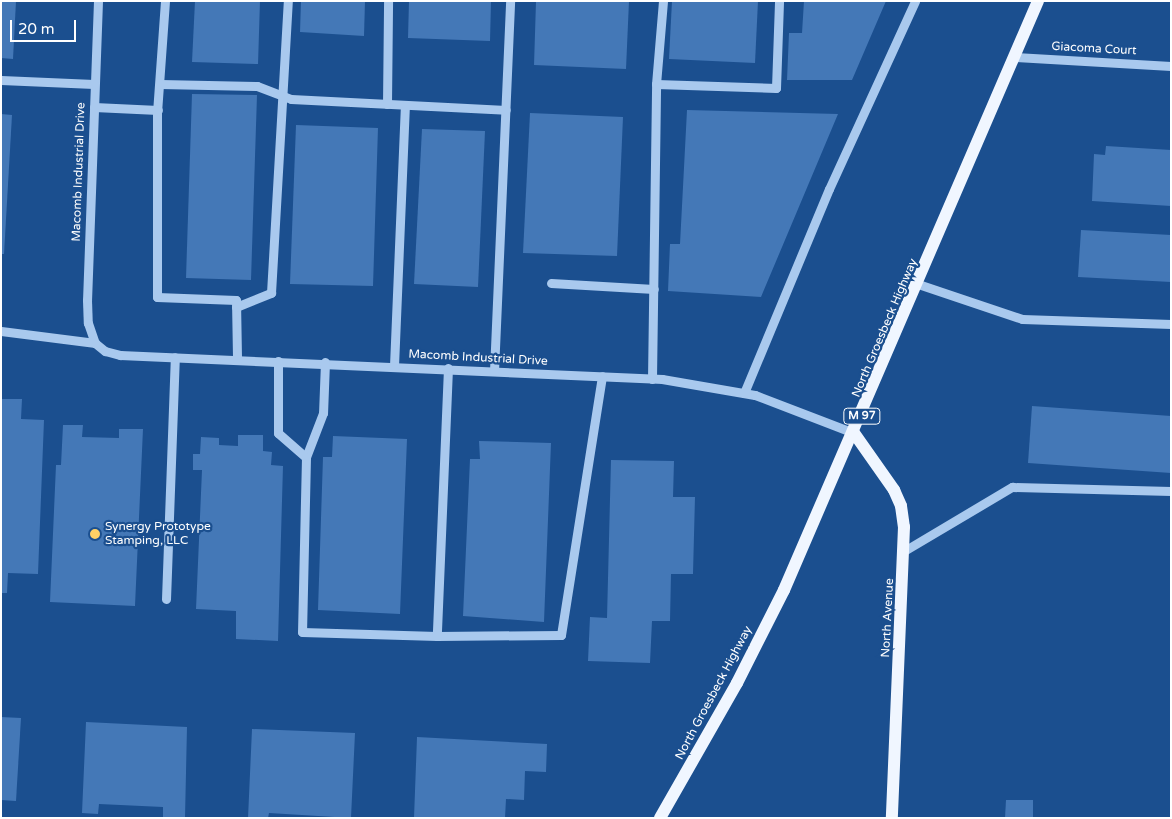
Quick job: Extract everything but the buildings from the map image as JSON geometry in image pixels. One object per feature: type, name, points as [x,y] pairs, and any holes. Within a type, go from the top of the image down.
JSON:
[{"type":"main road","name":"North Groesbeck Highway","points":[[660,818],[746,666],[784,590],[854,433],[1038,1]]},
{"type":"main road","name":"North Avenue","points":[[854,433],[894,490],[901,506],[904,551],[892,818]]},
{"type":"street","name":"Macomb Industrial Drive","points":[[98,1],[87,300],[88,322],[95,342],[105,351],[120,355],[325,362],[652,379],[744,393],[854,433]]},
{"type":"street","points":[[165,1],[158,110],[157,297],[236,300],[237,360]]},
{"type":"street","points":[[236,307],[271,293],[288,1]]},
{"type":"street","points":[[387,104],[388,1]]},
{"type":"street","points":[[494,371],[510,1]]},
{"type":"street","points":[[652,379],[656,84],[663,1]]},
{"type":"street","points":[[656,84],[776,88],[779,1]]},
{"type":"street","points":[[744,393],[829,189],[915,1]]},
{"type":"street","name":"Giacoma Court","points":[[1015,57],[1171,66]]},
{"type":"street","points":[[1,80],[94,84]]},
{"type":"street","points":[[160,84],[257,86],[283,96],[506,110]]},
{"type":"street","points":[[394,366],[405,105]]},
{"type":"street","points":[[94,107],[158,110]]},
{"type":"street","points":[[551,283],[654,289]]},
{"type":"street","points":[[918,284],[1022,319],[1171,324]]},
{"type":"street","name":"Macomb Industrial Drive","points":[[1,331],[95,342]]},
{"type":"street","points":[[166,599],[175,357]]},
{"type":"street","points":[[278,361],[278,434],[306,457]]},
{"type":"street","points":[[325,362],[323,413],[306,457],[302,632],[437,636],[561,635],[602,376]]},
{"type":"street","points":[[437,636],[448,368]]},
{"type":"street","points":[[904,551],[1012,487],[1171,491]]},
{"type":"place","name":"Synergy Prototype Stamping, LLC","points":[[95,534]]}]
